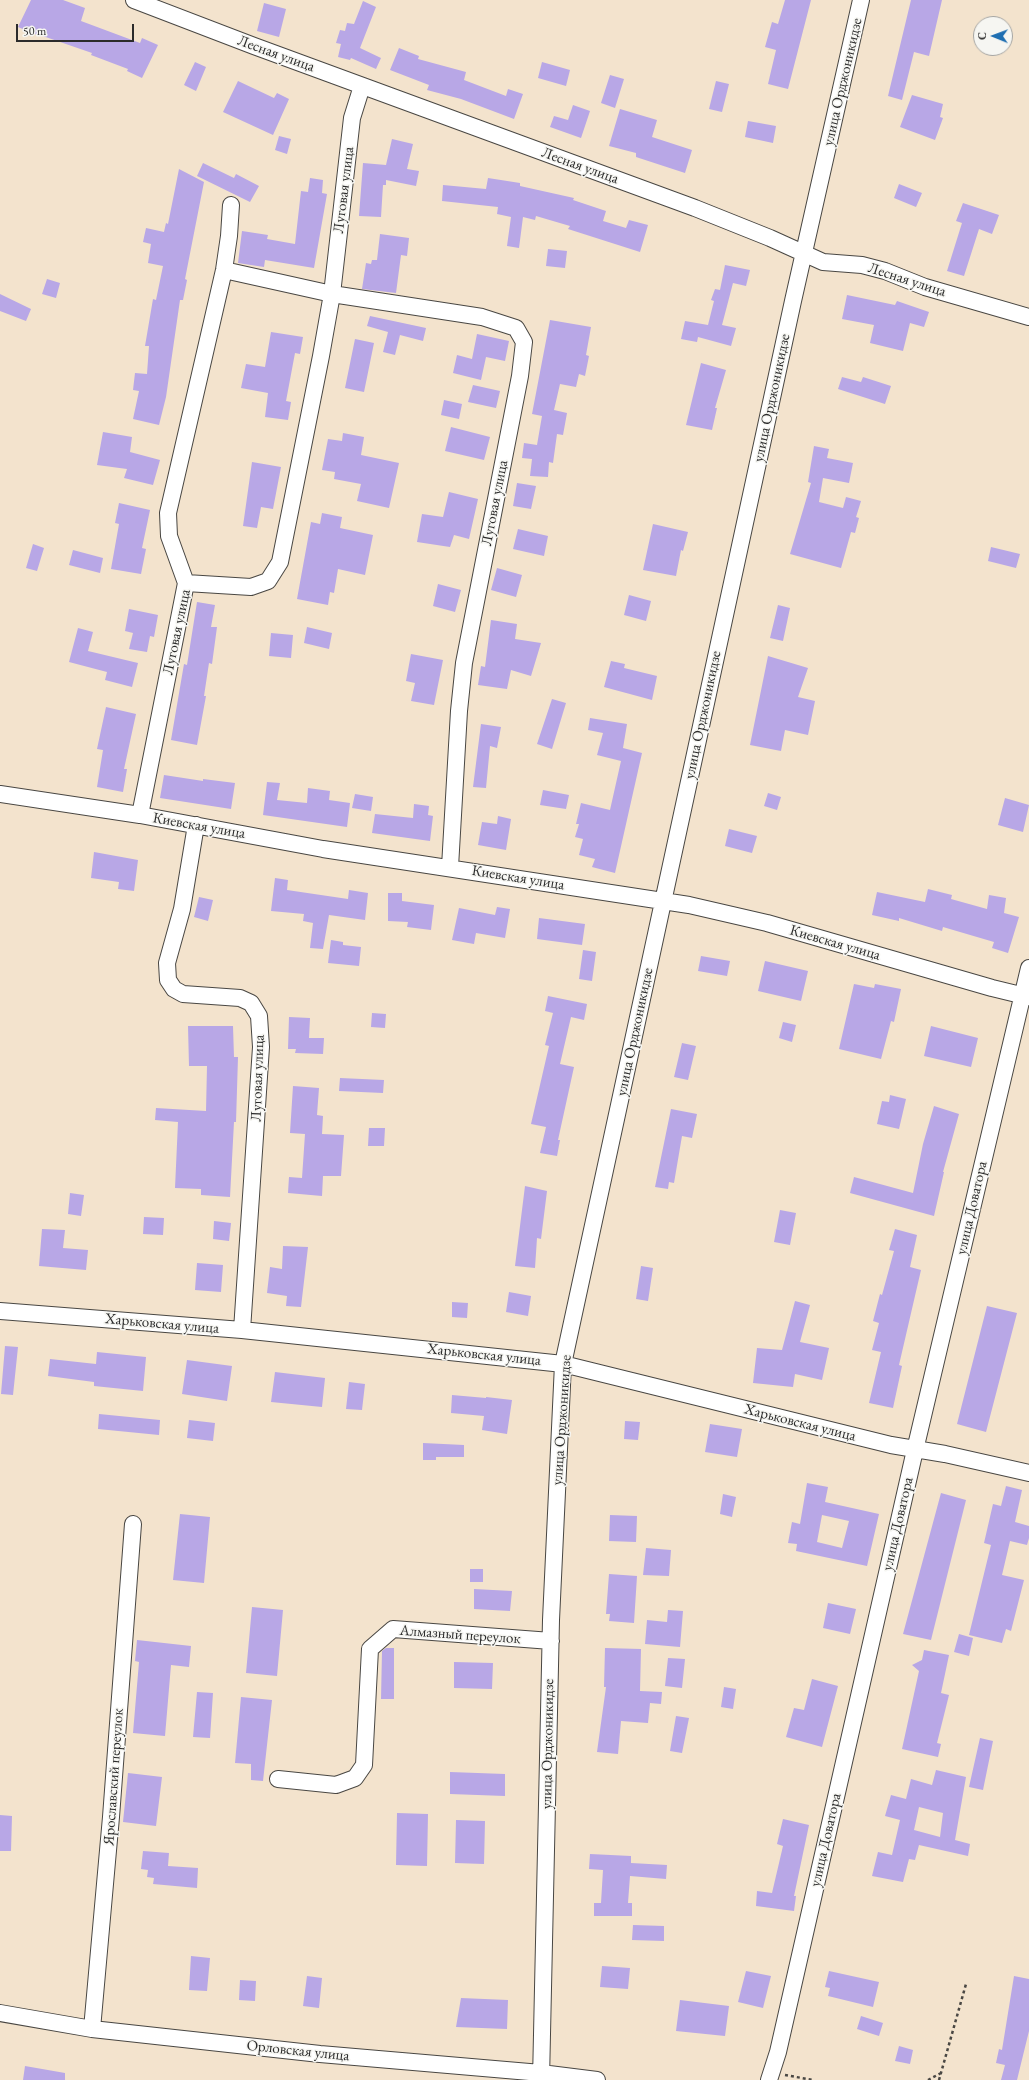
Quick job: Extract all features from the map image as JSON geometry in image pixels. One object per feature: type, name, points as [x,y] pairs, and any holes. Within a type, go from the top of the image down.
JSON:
[{"type":"street","name":"Лесная улица","points":[[134,0],[362,86],[695,208],[804,252],[823,262],[862,265],[885,271],[925,287],[1029,317]]},
{"type":"street","name":"улица Орджоникидзе","points":[[541,2076],[551,1642],[563,1364],[804,252],[861,0]]},
{"type":"street","name":"Луговая улица","points":[[140,815],[186,583],[251,587],[268,581],[280,562],[332,294],[352,118],[362,86]]},
{"type":"street","points":[[186,583],[169,536],[168,513],[224,270],[229,236],[231,206]]},
{"type":"street","name":"Луговая улица","points":[[224,270],[332,294],[482,317],[516,328],[524,342],[520,376],[464,663],[459,711],[450,867]]},
{"type":"street","name":"Киевская улица","points":[[0,794],[140,815],[323,849],[450,867],[664,901],[728,913],[768,923],[992,988],[1026,996]]},
{"type":"street","name":"Луговая улица","points":[[196,825],[182,909],[167,963],[168,980],[174,989],[183,994],[240,998],[251,1003],[259,1016],[261,1047],[242,1330]]},
{"type":"street","name":"улица Доватора","points":[[770,2076],[778,2052],[915,1450],[1026,996],[1029,968]]},
{"type":"street","name":"Харьковская улица","points":[[0,1311],[242,1330],[563,1364],[915,1450],[945,1454],[1029,1474]]},
{"type":"street","name":"Ярославский переулок","points":[[92,2029],[111,1825],[133,1524]]},
{"type":"street","name":"Алмазный переулок","points":[[278,1779],[336,1785],[354,1778],[364,1765],[370,1649],[393,1629],[551,1642]]},
{"type":"street","name":"Орловская улица","points":[[0,2013],[92,2029],[320,2054],[541,2076],[597,2080]]},
{"type":"path","points":[[939,2080],[966,1984]]},
{"type":"path","points":[[928,2080],[941,2073]]},
{"type":"path","points":[[770,2076],[796,2077],[813,2080]]},
{"type":"path","points":[[796,2077],[799,2080]]},
{"type":"building","points":[[31,0],[63,0],[85,8],[81,21],[140,43],[142,38],[158,45],[142,78],[127,71],[128,69],[91,55],[92,53],[37,35],[18,27]]},
{"type":"building","points":[[785,0],[811,0],[788,89],[768,84],[776,50],[765,47],[772,22],[778,24]]},
{"type":"building","points":[[911,0],[942,0],[929,56],[914,52],[902,100],[888,96]]},
{"type":"building","points":[[363,1],[376,7],[360,48],[381,58],[376,69],[351,58],[350,60],[338,57],[341,44],[336,43],[340,30],[345,31],[347,23],[354,24]]},
{"type":"building","points":[[264,3],[286,9],[279,37],[257,31]]},
{"type":"building","points":[[399,48],[419,56],[418,59],[466,72],[464,80],[506,96],[508,89],[523,94],[514,119],[461,99],[427,90],[429,85],[390,70]]},
{"type":"building","points":[[195,62],[206,67],[196,91],[184,85]]},
{"type":"building","points":[[542,62],[570,70],[566,86],[538,78]]},
{"type":"building","points":[[610,75],[624,79],[615,108],[601,103]]},
{"type":"building","points":[[238,81],[274,98],[277,93],[289,99],[273,135],[223,112]]},
{"type":"building","points":[[716,81],[729,84],[722,112],[709,109]]},
{"type":"building","points":[[912,95],[943,104],[940,117],[943,118],[935,140],[900,127]]},
{"type":"building","points":[[573,105],[590,111],[581,138],[550,127],[554,116],[568,120]]},
{"type":"building","points":[[620,109],[657,120],[652,137],[692,150],[685,173],[636,157],[636,153],[609,146]]},
{"type":"building","points":[[748,121],[776,126],[773,143],[745,137]]},
{"type":"building","points":[[279,136],[291,139],[287,154],[275,150]]},
{"type":"building","points":[[392,139],[413,144],[407,169],[419,171],[416,186],[386,180],[386,185],[383,185],[381,217],[359,216],[363,163],[386,165]]},
{"type":"building","points":[[203,163],[234,178],[236,174],[259,186],[250,202],[197,176]]},
{"type":"building","points":[[179,169],[204,182],[185,279],[187,280],[183,300],[180,300],[166,397],[159,425],[133,419],[139,391],[133,390],[135,373],[147,374],[149,346],[145,346],[153,299],[156,300],[163,266],[148,263],[151,244],[143,242],[146,228],[164,232],[166,223],[168,224]]},
{"type":"building","points":[[310,178],[323,180],[322,193],[327,194],[314,268],[265,260],[264,267],[238,263],[242,231],[268,235],[267,239],[295,244],[301,191],[308,192]]},
{"type":"building","points":[[488,178],[520,183],[520,186],[574,198],[573,200],[606,211],[603,221],[626,228],[629,220],[648,225],[640,252],[568,229],[570,226],[536,216],[535,220],[523,217],[519,248],[507,246],[511,217],[497,214],[498,207],[442,201],[443,185],[486,189]]},
{"type":"building","points":[[899,184],[922,193],[916,207],[894,198]]},
{"type":"building","points":[[963,203],[999,215],[992,234],[979,229],[964,276],[947,271],[962,223],[956,221]]},
{"type":"building","points":[[380,234],[409,238],[407,256],[401,255],[396,293],[362,289],[366,263],[371,264],[372,260],[377,260]]},
{"type":"building","points":[[548,249],[567,251],[565,268],[546,266]]},
{"type":"building","points":[[725,265],[750,270],[746,286],[733,283],[722,325],[736,328],[731,346],[698,337],[697,342],[681,339],[685,321],[708,325],[714,301],[711,300],[715,289],[720,290]]},
{"type":"building","points":[[47,279],[60,283],[56,298],[42,294]]},
{"type":"building","points":[[0,294],[31,309],[26,321],[0,311]]},
{"type":"building","points":[[847,295],[895,305],[897,301],[929,312],[924,327],[910,323],[903,351],[870,343],[874,325],[842,319]]},
{"type":"building","points":[[370,316],[426,328],[423,341],[400,335],[395,355],[383,352],[388,332],[367,326]]},
{"type":"building","points":[[550,320],[591,327],[586,355],[589,356],[585,376],[579,374],[576,387],[560,384],[554,410],[567,413],[563,435],[557,434],[553,463],[549,462],[548,477],[530,476],[532,459],[522,458],[524,443],[537,445],[542,416],[532,414]]},
{"type":"building","points":[[271,332],[303,337],[300,354],[295,353],[286,401],[291,402],[288,420],[265,417],[268,393],[241,388],[246,364],[265,367]]},
{"type":"building","points":[[477,334],[509,341],[505,361],[486,357],[481,380],[453,373],[457,355],[472,359]]},
{"type":"building","points":[[355,339],[374,343],[364,392],[345,388]]},
{"type":"building","points":[[701,363],[726,370],[715,408],[717,408],[712,430],[686,425]]},
{"type":"building","points":[[842,377],[861,382],[863,377],[891,386],[885,404],[838,389]]},
{"type":"building","points":[[473,385],[500,391],[496,408],[468,402]]},
{"type":"building","points":[[444,400],[462,404],[459,419],[441,415]]},
{"type":"building","points":[[451,427],[490,437],[484,460],[445,451]]},
{"type":"building","points":[[103,432],[132,437],[130,452],[160,460],[153,485],[124,478],[127,469],[97,465]]},
{"type":"building","points":[[343,433],[364,437],[361,455],[399,463],[389,508],[357,501],[361,484],[334,479],[335,472],[322,470],[328,439],[342,441]]},
{"type":"building","points":[[814,446],[829,449],[827,458],[853,463],[849,483],[823,478],[819,502],[843,508],[846,497],[861,501],[856,517],[859,518],[855,533],[851,532],[841,568],[790,554],[811,483],[808,482]]},
{"type":"building","points":[[252,462],[281,467],[273,509],[261,507],[257,528],[243,526]]},
{"type":"building","points":[[517,483],[536,486],[531,509],[513,506]]},
{"type":"building","points":[[449,492],[478,499],[469,539],[454,535],[450,547],[417,542],[422,514],[443,517]]},
{"type":"building","points":[[119,503],[150,510],[142,548],[146,549],[141,574],[111,569],[119,524],[115,523]]},
{"type":"building","points":[[322,513],[342,517],[340,528],[373,535],[365,575],[338,569],[334,593],[330,592],[328,605],[297,599],[311,522],[320,524]]},
{"type":"building","points":[[653,524],[688,532],[683,551],[681,550],[676,576],[643,570]]},
{"type":"building","points":[[518,529],[548,536],[544,556],[513,549]]},
{"type":"building","points":[[33,544],[44,548],[37,571],[26,568]]},
{"type":"building","points":[[991,547],[1020,554],[1016,568],[988,561]]},
{"type":"building","points":[[73,550],[103,558],[100,573],[69,565]]},
{"type":"building","points":[[497,568],[522,575],[516,597],[491,590]]},
{"type":"building","points":[[438,584],[461,590],[455,612],[433,606]]},
{"type":"building","points":[[629,595],[651,601],[646,621],[624,615]]},
{"type":"building","points":[[197,602],[215,605],[211,627],[217,627],[212,664],[209,663],[204,696],[206,696],[197,745],[171,740],[184,664],[187,665]]},
{"type":"building","points":[[778,605],[790,608],[783,641],[770,638]]},
{"type":"building","points":[[129,609],[158,615],[154,637],[150,636],[147,652],[129,649],[133,633],[125,631]]},
{"type":"building","points":[[491,620],[517,624],[515,639],[541,643],[531,676],[511,670],[507,689],[478,685],[481,666],[485,667]]},
{"type":"building","points":[[307,627],[332,633],[329,649],[304,643]]},
{"type":"building","points":[[78,628],[93,632],[88,651],[138,663],[132,687],[105,680],[107,672],[69,662]]},
{"type":"building","points":[[271,633],[293,635],[291,658],[269,656]]},
{"type":"building","points":[[411,654],[443,660],[434,705],[411,701],[415,683],[406,681]]},
{"type":"building","points":[[768,656],[808,668],[798,697],[815,701],[808,735],[785,730],[781,751],[750,745]]},
{"type":"building","points":[[611,661],[625,664],[624,668],[657,676],[652,700],[604,687]]},
{"type":"building","points":[[552,699],[566,703],[552,749],[537,744]]},
{"type":"building","points":[[106,707],[136,714],[124,769],[127,769],[123,792],[97,787],[103,750],[97,749]]},
{"type":"building","points":[[590,718],[627,724],[623,748],[642,753],[615,873],[592,867],[595,859],[579,855],[583,839],[575,837],[579,824],[576,824],[581,803],[610,810],[621,761],[597,755],[603,733],[588,730]]},
{"type":"building","points":[[481,724],[501,727],[497,748],[490,746],[486,788],[473,787]]},
{"type":"building","points":[[164,775],[203,781],[203,779],[235,783],[231,809],[160,798]]},
{"type":"building","points":[[267,782],[280,783],[277,800],[307,803],[308,788],[330,791],[329,800],[350,803],[347,827],[263,815]]},
{"type":"building","points":[[543,790],[569,795],[566,809],[540,805]]},
{"type":"building","points":[[768,793],[781,797],[777,810],[764,806]]},
{"type":"building","points":[[355,794],[373,797],[371,811],[352,808]]},
{"type":"building","points":[[1005,798],[1029,805],[1023,832],[998,825]]},
{"type":"building","points":[[414,804],[429,806],[428,815],[433,816],[430,841],[372,833],[375,814],[413,818]]},
{"type":"building","points":[[498,816],[511,819],[506,850],[478,845],[482,822],[497,824]]},
{"type":"building","points":[[729,829],[757,836],[752,853],[725,846]]},
{"type":"building","points":[[94,852],[138,860],[134,891],[118,889],[119,882],[91,878]]},
{"type":"building","points":[[275,878],[288,880],[287,890],[348,899],[349,890],[368,893],[365,920],[329,915],[323,949],[310,948],[313,923],[303,921],[304,914],[271,911]]},
{"type":"building","points":[[928,889],[952,895],[951,899],[987,909],[989,895],[1006,898],[1004,913],[1019,917],[1008,953],[992,948],[994,942],[943,927],[942,931],[899,918],[899,921],[872,915],[877,892],[925,902]]},
{"type":"building","points":[[388,893],[402,893],[402,901],[434,905],[431,930],[407,927],[408,922],[388,921]]},
{"type":"building","points":[[199,897],[213,900],[208,921],[194,917]]},
{"type":"building","points":[[497,907],[510,909],[505,938],[476,933],[474,944],[452,940],[459,908],[495,915]]},
{"type":"building","points":[[539,918],[585,924],[582,945],[537,939]]},
{"type":"building","points":[[331,940],[343,942],[343,945],[361,947],[359,966],[328,963]]},
{"type":"building","points":[[583,950],[596,952],[592,981],[579,979]]},
{"type":"building","points":[[701,956],[730,961],[727,976],[698,971]]},
{"type":"building","points":[[765,961],[808,971],[801,1001],[758,991]]},
{"type":"building","points":[[854,984],[874,988],[875,984],[901,989],[894,1022],[891,1021],[881,1059],[839,1049]]},
{"type":"building","points":[[548,996],[587,1004],[584,1020],[571,1017],[560,1064],[574,1067],[558,1140],[560,1140],[557,1156],[540,1153],[546,1127],[531,1124],[549,1046],[545,1045],[553,1013],[545,1011]]},
{"type":"building","points":[[372,1013],[386,1014],[385,1028],[371,1027]]},
{"type":"building","points":[[289,1017],[310,1018],[309,1038],[324,1038],[323,1054],[295,1053],[296,1049],[288,1049]]},
{"type":"building","points":[[783,1022],[796,1025],[792,1042],[779,1038]]},
{"type":"building","points":[[188,1026],[233,1026],[234,1057],[238,1057],[236,1122],[234,1122],[230,1197],[201,1195],[201,1189],[175,1188],[178,1122],[155,1120],[156,1108],[206,1111],[207,1066],[189,1066]]},
{"type":"building","points":[[931,1026],[978,1038],[971,1067],[924,1056]]},
{"type":"building","points":[[682,1043],[696,1046],[688,1080],[674,1077]]},
{"type":"building","points":[[340,1078],[384,1080],[383,1093],[339,1091]]},
{"type":"building","points":[[293,1086],[319,1088],[317,1115],[323,1116],[322,1134],[344,1135],[341,1176],[323,1176],[322,1196],[288,1193],[289,1177],[302,1178],[305,1134],[290,1133]]},
{"type":"building","points":[[890,1095],[906,1099],[899,1129],[877,1124],[882,1101],[889,1102]]},
{"type":"building","points":[[934,1106],[959,1114],[943,1172],[934,1216],[850,1193],[854,1177],[913,1193],[923,1144]]},
{"type":"building","points":[[671,1109],[697,1114],[692,1138],[682,1136],[674,1183],[669,1182],[668,1189],[655,1187]]},
{"type":"building","points":[[369,1128],[385,1128],[384,1146],[368,1146]]},
{"type":"building","points":[[525,1186],[547,1191],[541,1239],[537,1238],[535,1268],[515,1266]]},
{"type":"building","points":[[70,1193],[84,1195],[81,1216],[68,1214]]},
{"type":"building","points":[[780,1210],[796,1213],[790,1245],[774,1242]]},
{"type":"building","points":[[144,1217],[164,1218],[163,1235],[143,1234]]},
{"type":"building","points":[[214,1221],[231,1223],[229,1241],[213,1239]]},
{"type":"building","points":[[42,1229],[65,1230],[63,1248],[88,1250],[86,1270],[39,1266]]},
{"type":"building","points":[[895,1229],[917,1235],[910,1267],[921,1270],[899,1365],[902,1366],[893,1408],[869,1403],[881,1352],[872,1350],[879,1323],[873,1321],[894,1251],[889,1250]]},
{"type":"building","points":[[283,1246],[308,1247],[301,1307],[286,1306],[287,1296],[267,1293],[270,1267],[282,1269]]},
{"type":"building","points":[[197,1263],[223,1265],[221,1292],[195,1290]]},
{"type":"building","points":[[641,1266],[653,1268],[648,1301],[636,1299]]},
{"type":"building","points":[[509,1292],[531,1296],[528,1316],[506,1312]]},
{"type":"building","points":[[795,1301],[810,1305],[800,1342],[829,1348],[822,1380],[795,1374],[793,1387],[753,1383],[757,1348],[782,1350]]},
{"type":"building","points":[[452,1302],[468,1303],[467,1318],[452,1317]]},
{"type":"building","points":[[987,1306],[1017,1313],[986,1432],[957,1424]]},
{"type":"building","points":[[5,1346],[18,1347],[13,1395],[1,1394]]},
{"type":"building","points":[[97,1352],[146,1357],[143,1391],[94,1386],[94,1382],[48,1376],[50,1359],[96,1364]]},
{"type":"building","points":[[187,1360],[232,1366],[227,1401],[182,1394]]},
{"type":"building","points":[[275,1372],[325,1378],[322,1407],[271,1402]]},
{"type":"building","points":[[349,1382],[365,1384],[362,1410],[346,1409]]},
{"type":"building","points":[[452,1395],[512,1400],[507,1434],[482,1430],[484,1416],[451,1413]]},
{"type":"building","points":[[99,1414],[160,1420],[159,1435],[98,1429]]},
{"type":"building","points":[[189,1420],[215,1423],[213,1441],[187,1438]]},
{"type":"building","points":[[625,1421],[640,1422],[638,1440],[624,1439]]},
{"type":"building","points":[[710,1424],[742,1429],[737,1457],[705,1452]]},
{"type":"building","points":[[423,1443],[464,1445],[464,1457],[436,1457],[436,1460],[423,1460]]},
{"type":"building","points":[[807,1483],[828,1487],[825,1502],[879,1514],[867,1566],[796,1551],[797,1544],[788,1543],[792,1522],[800,1524]],"holes":[[[822,1515],[849,1521],[842,1548],[817,1542]]]},
{"type":"building","points":[[1006,1486],[1022,1490],[1015,1522],[1029,1526],[1029,1538],[1027,1545],[1010,1541],[1002,1575],[1024,1580],[1011,1631],[1006,1629],[1002,1643],[969,1635],[991,1545],[984,1543],[993,1504],[1001,1506]]},
{"type":"building","points":[[941,1493],[966,1500],[931,1640],[903,1634]]},
{"type":"building","points":[[723,1494],[736,1497],[732,1517],[720,1514]]},
{"type":"building","points":[[180,1514],[210,1517],[204,1583],[173,1580]]},
{"type":"building","points":[[610,1515],[637,1516],[636,1542],[609,1541]]},
{"type":"building","points":[[646,1548],[671,1550],[669,1576],[643,1575]]},
{"type":"building","points":[[470,1569],[483,1569],[483,1582],[470,1582]]},
{"type":"building","points":[[609,1574],[637,1576],[634,1623],[609,1621],[610,1614],[606,1614]]},
{"type":"building","points":[[474,1589],[512,1591],[510,1611],[474,1609]]},
{"type":"building","points":[[828,1603],[856,1609],[850,1634],[823,1628]]},
{"type":"building","points":[[252,1607],[283,1610],[277,1676],[246,1673]]},
{"type":"building","points":[[668,1610],[683,1611],[680,1647],[645,1644],[647,1620],[667,1622]]},
{"type":"building","points":[[959,1634],[973,1638],[969,1656],[954,1652]]},
{"type":"building","points":[[137,1640],[191,1646],[189,1667],[171,1665],[165,1736],[133,1733],[139,1662],[135,1661]]},
{"type":"building","points":[[386,1648],[394,1648],[394,1699],[381,1699],[382,1651]]},
{"type":"building","points":[[605,1648],[641,1649],[640,1691],[662,1692],[661,1704],[650,1703],[648,1723],[621,1721],[618,1754],[597,1752],[606,1687],[604,1687]]},
{"type":"building","points":[[924,1650],[949,1655],[941,1693],[949,1695],[937,1743],[941,1744],[938,1757],[902,1749],[919,1671],[912,1665],[922,1660]]},
{"type":"building","points":[[668,1658],[685,1659],[682,1688],[665,1686]]},
{"type":"building","points":[[454,1662],[493,1663],[492,1689],[454,1688]]},
{"type":"building","points":[[812,1679],[838,1686],[822,1747],[786,1737],[794,1708],[804,1710]]},
{"type":"building","points":[[724,1687],[736,1689],[733,1709],[721,1707]]},
{"type":"building","points":[[197,1692],[213,1693],[210,1738],[193,1737]]},
{"type":"building","points":[[241,1697],[272,1700],[263,1781],[251,1780],[251,1764],[235,1763]]},
{"type":"building","points":[[676,1716],[689,1718],[682,1753],[670,1751]]},
{"type":"building","points":[[980,1738],[993,1741],[983,1790],[969,1787]]},
{"type":"building","points":[[936,1770],[966,1777],[955,1840],[970,1844],[968,1856],[919,1845],[915,1860],[909,1859],[903,1882],[872,1876],[878,1852],[892,1855],[900,1820],[885,1816],[891,1795],[906,1799],[911,1779],[932,1785]],"holes":[[[919,1807],[943,1813],[940,1837],[914,1830]]]},
{"type":"building","points":[[450,1772],[505,1774],[505,1796],[450,1794]]},
{"type":"building","points":[[128,1773],[162,1777],[156,1826],[123,1822]]},
{"type":"building","points":[[397,1813],[428,1814],[427,1866],[396,1865]]},
{"type":"building","points":[[0,1815],[12,1816],[11,1851],[0,1851]]},
{"type":"building","points":[[783,1819],[809,1825],[794,1896],[796,1896],[794,1911],[756,1906],[757,1891],[772,1893],[783,1846],[777,1844]]},
{"type":"building","points":[[456,1820],[485,1821],[484,1864],[455,1863]]},
{"type":"building","points":[[143,1851],[169,1853],[168,1866],[198,1868],[197,1888],[153,1884],[154,1878],[147,1877],[148,1870],[141,1869]]},
{"type":"building","points":[[590,1854],[631,1856],[631,1863],[667,1865],[666,1879],[630,1876],[628,1903],[632,1903],[632,1916],[594,1916],[594,1903],[601,1903],[603,1870],[589,1869]]},
{"type":"building","points":[[633,1925],[664,1926],[664,1941],[632,1940]]},
{"type":"building","points":[[191,1956],[210,1958],[207,1991],[189,1990]]},
{"type":"building","points":[[602,1966],[630,1968],[628,1989],[600,1987]]},
{"type":"building","points":[[746,1971],[771,1976],[763,2008],[738,2002]]},
{"type":"building","points":[[829,1971],[879,1982],[873,2007],[828,1996],[830,1988],[825,1987]]},
{"type":"building","points":[[307,1976],[322,1978],[319,2008],[303,2006]]},
{"type":"building","points":[[1014,1976],[1029,1979],[1029,2031],[1017,2080],[1001,2080],[1005,2065],[996,2063],[999,2049],[1002,2050]]},
{"type":"building","points":[[240,1980],[256,1981],[255,2001],[239,2000]]},
{"type":"building","points":[[461,1998],[508,2000],[507,2029],[456,2027]]},
{"type":"building","points":[[680,2000],[729,2006],[725,2036],[676,2031]]},
{"type":"building","points":[[861,2016],[883,2023],[879,2036],[857,2029]]},
{"type":"building","points":[[899,2046],[913,2050],[910,2064],[895,2061]]},
{"type":"building","points":[[25,2066],[65,2073],[65,2080],[23,2080]]}]
